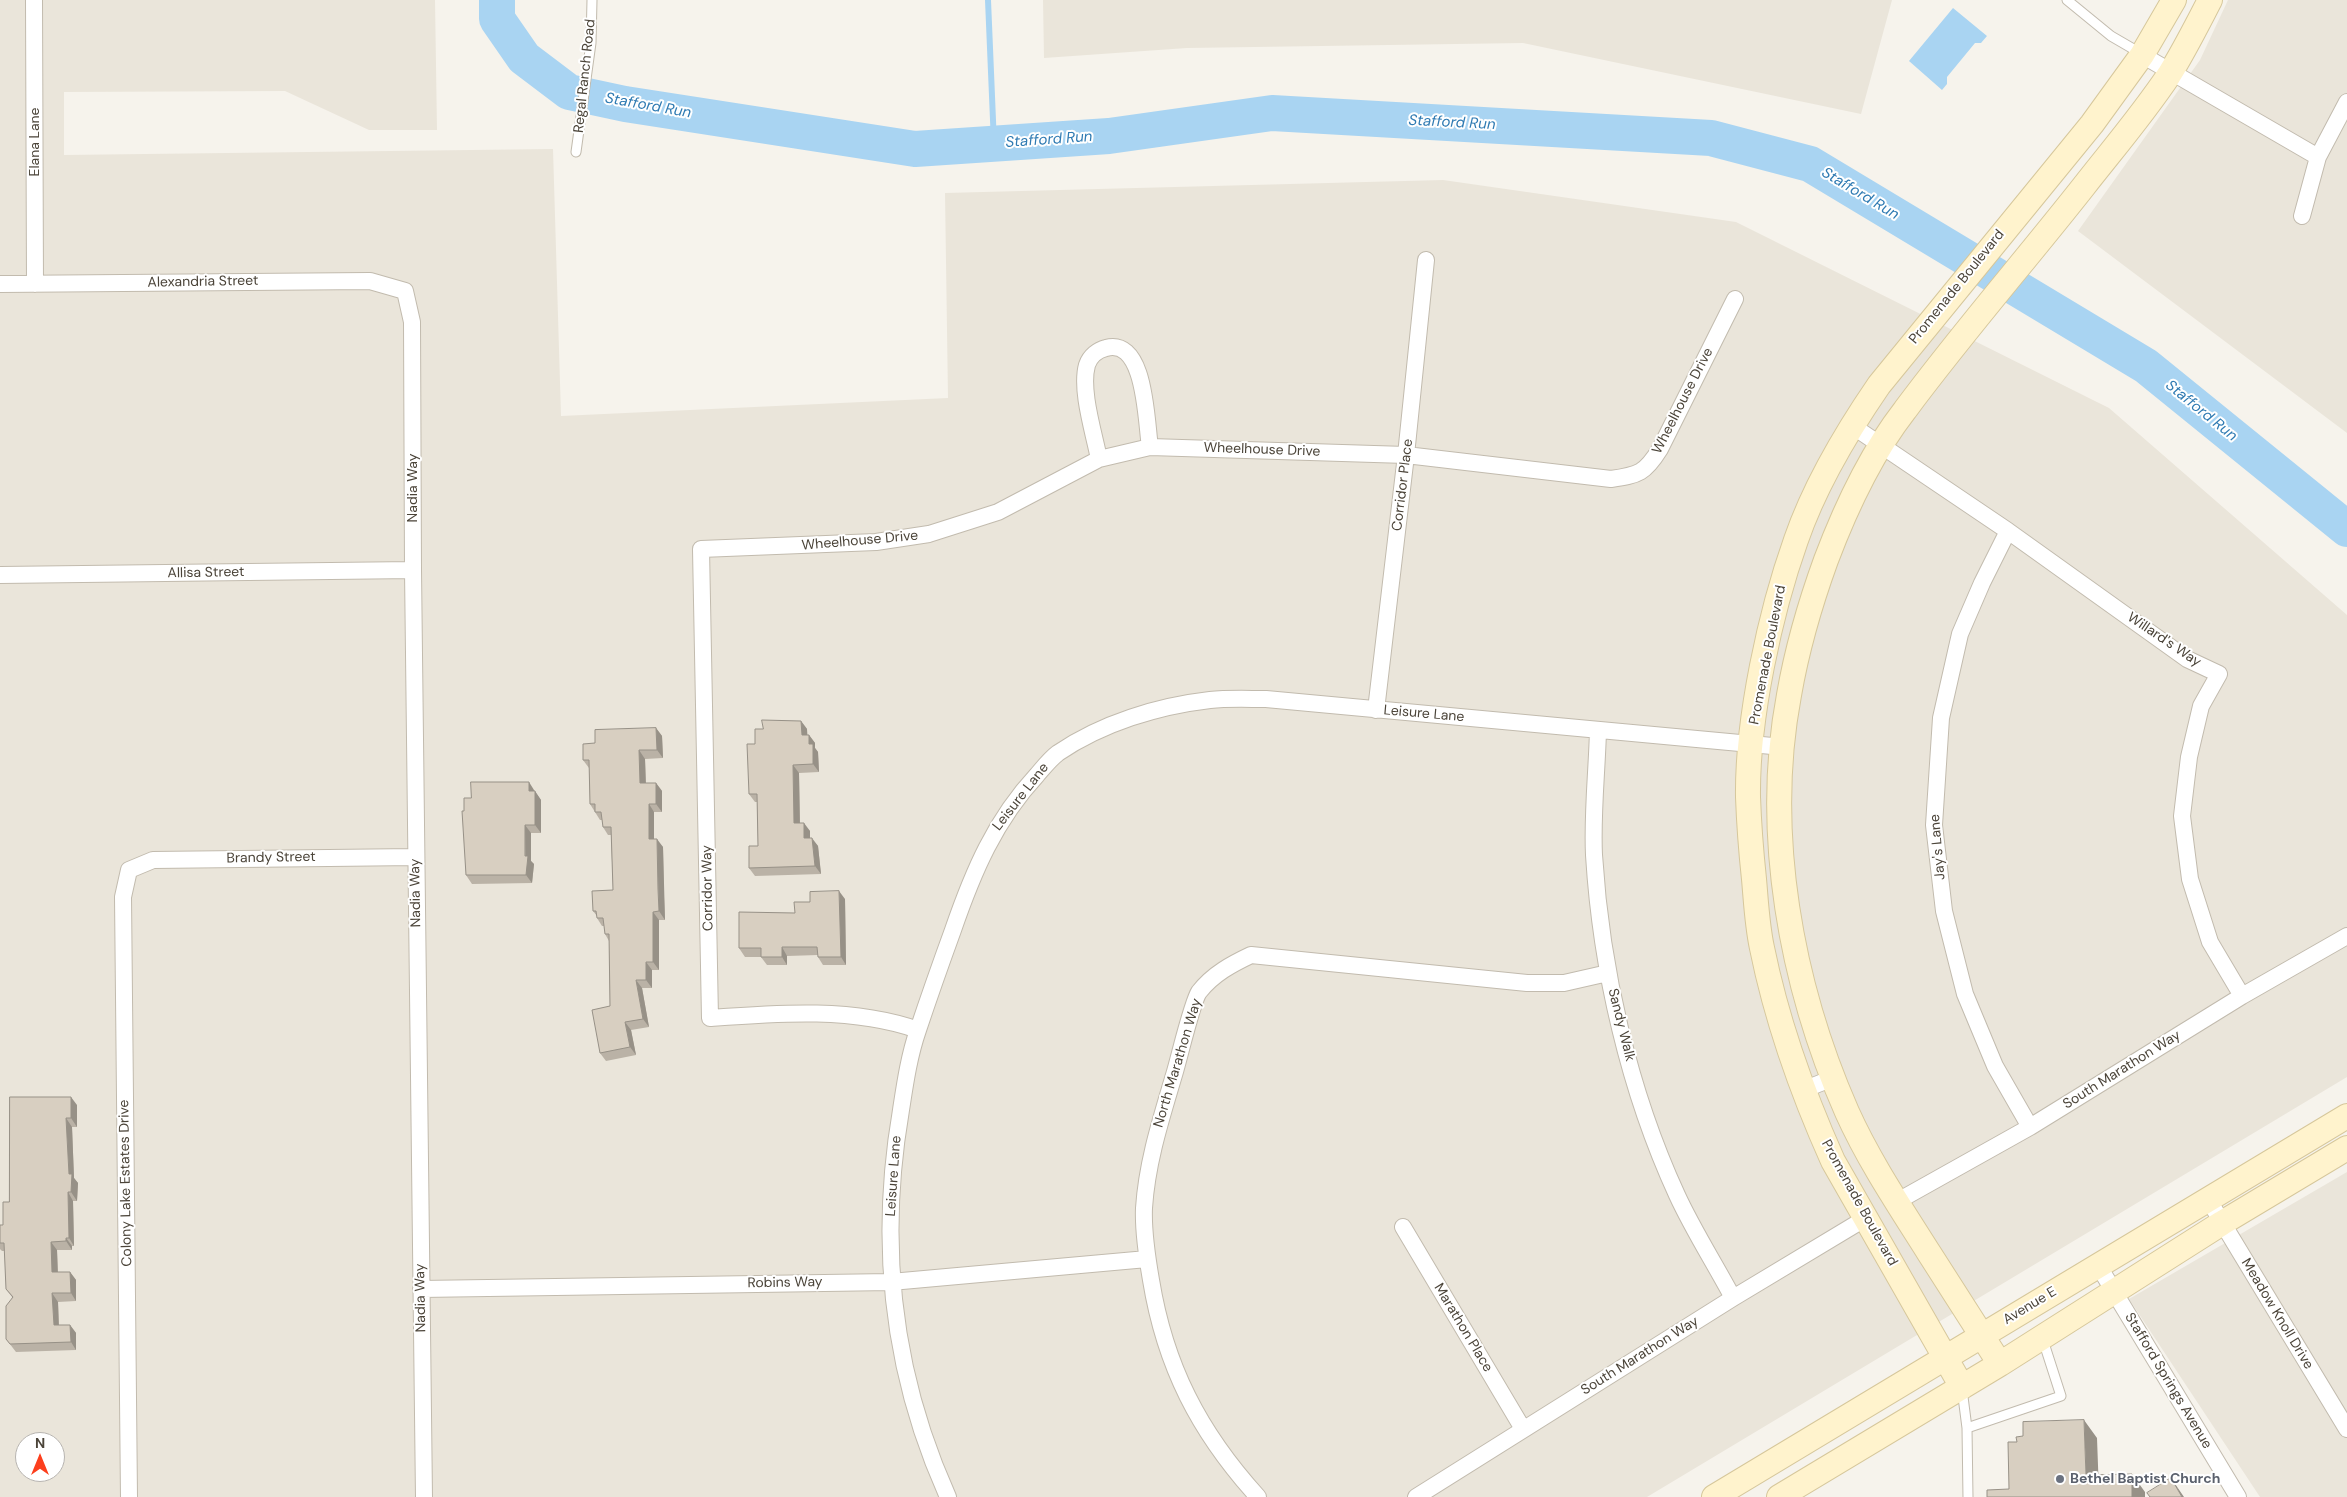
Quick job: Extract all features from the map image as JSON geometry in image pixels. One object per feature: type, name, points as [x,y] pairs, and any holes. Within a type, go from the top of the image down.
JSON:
[{"type":"street","name":"Elana Lane","points":[[34,0],[35,284]]},
{"type":"street","name":"Promenade Boulevard","points":[[1962,1386],[1833,1161],[1803,1090],[1787,1045],[1762,946],[1748,796],[1752,742],[1761,679],[1780,588],[1796,538],[1851,425],[1878,385],[2092,124],[2142,55],[2174,0]]},
{"type":"street","name":"Promenade Boulevard","points":[[2000,1364],[1896,1202],[1850,1117],[1818,1037],[1803,979],[1789,912],[1781,839],[1780,803],[1788,697],[1801,640],[1818,584],[1852,497],[1880,444],[1971,323],[2038,244],[2149,104],[2171,72],[2210,0]]},
{"type":"street","points":[[2142,55],[2318,157]]},
{"type":"street","points":[[2302,216],[2318,157],[2347,102]]},
{"type":"street","name":"Corridor Place","points":[[1376,710],[1406,455],[1426,260]]},
{"type":"street","name":"Alexandria Street","points":[[0,284],[370,281],[405,291]]},
{"type":"street","name":"Nadia Way","points":[[405,291],[412,322],[413,570],[424,1497]]},
{"type":"street","name":"Wheelhouse Drive","points":[[701,549],[876,542],[929,534],[998,512],[1099,459],[1150,447],[1406,455],[1611,479],[1633,476],[1650,466],[1660,449],[1735,299]]},
{"type":"street","points":[[1099,459],[1085,385],[1088,364],[1098,350],[1113,346],[1126,350],[1135,362],[1140,381],[1150,447]]},
{"type":"street","name":"Willard's Way","points":[[1851,425],[2008,531],[2188,659],[2219,674],[2201,706],[2189,757],[2182,816],[2190,879],[2210,942],[2242,996]]},
{"type":"street","name":"Jay's Lane","points":[[2008,531],[1982,583],[1960,634],[1941,718],[1934,825],[1944,911],[1965,994],[1995,1066],[2030,1127]]},
{"type":"street","name":"Corridor Way","points":[[701,549],[710,1018],[754,1015],[856,1015],[891,1020],[918,1030]]},
{"type":"street","name":"Allisa Street","points":[[0,576],[413,570]]},
{"type":"street","name":"Leisure Lane","points":[[948,1497],[930,1457],[912,1403],[899,1342],[892,1282],[891,1198],[896,1141],[918,1030],[972,875],[990,838],[1026,786],[1056,754],[1100,731],[1143,713],[1211,700],[1266,699],[1598,730],[1752,742],[1783,747]]},
{"type":"street","name":"Sandy Walk","points":[[1598,730],[1594,854],[1608,973],[1620,1025],[1644,1109],[1677,1195],[1733,1298]]},
{"type":"street","name":"Brandy Street","points":[[129,870],[153,860],[416,857]]},
{"type":"street","name":"Colony Lake Estates Drive","points":[[129,870],[123,898],[129,1497]]},
{"type":"street","name":"South Marathon Way","points":[[1896,1202],[2030,1127],[2242,996],[2347,936]]},
{"type":"street","name":"North Marathon Way","points":[[1258,1497],[1240,1477],[1201,1422],[1175,1373],[1157,1318],[1147,1259],[1144,1208],[1153,1146],[1198,993],[1222,969],[1251,954],[1527,983],[1564,983],[1608,973]]},
{"type":"street","points":[[1803,1090],[1833,1078]]},
{"type":"street","name":"Avenue E","points":[[1714,1497],[2347,1116]]},
{"type":"street","points":[[1778,1497],[2000,1364],[2222,1223],[2347,1148]]},
{"type":"street","name":"Meadow Knoll Drive","points":[[2208,1199],[2347,1429]]},
{"type":"street","name":"South Marathon Way","points":[[1416,1497],[1733,1298],[1866,1218]]},
{"type":"street","name":"Marathon Place","points":[[1403,1227],[1523,1429]]},
{"type":"street","name":"Robins Way","points":[[421,1289],[892,1282],[1147,1259]]},
{"type":"street","name":"Stafford Springs Avenue","points":[[2098,1265],[2238,1497]]},
{"type":"lane","name":"Regal Ranch Road","points":[[576,152],[591,42],[592,0]]},
{"type":"lane","points":[[2067,0],[2111,36],[2142,55]]},
{"type":"lane","points":[[1967,1428],[2061,1396],[2042,1337]]},
{"type":"lane","points":[[1962,1386],[1967,1428],[1968,1497]]},
{"type":"shaded area","points":[[0,0],[435,0],[437,130],[369,130],[285,91],[64,92],[64,155],[553,149],[561,416],[948,398],[945,193],[1443,180],[1736,222],[2109,408],[2347,615],[2347,1077],[1647,1497],[0,1497]]},
{"type":"shaded area","points":[[1043,0],[1892,0],[1861,114],[1523,43],[1187,48],[1044,58]]},
{"type":"shaded area","points":[[2228,0],[2347,0],[2347,433],[2078,231],[2200,60]]},
{"type":"shaded area","points":[[2347,1172],[2347,1497],[2260,1497],[2129,1299]]},
{"type":"water","points":[[1953,8],[1987,36],[1981,43],[1975,43],[1947,77],[1947,84],[1942,90],[1909,61]]},
{"type":"building","points":[[762,720],[801,721],[802,735],[809,735],[809,744],[813,744],[813,764],[793,765],[794,823],[804,823],[804,838],[812,838],[815,866],[749,868],[749,846],[758,846],[757,794],[749,794],[747,744],[755,744],[755,729],[763,729]]},
{"type":"building","points":[[656,728],[657,750],[639,750],[640,783],[656,783],[656,804],[649,804],[649,839],[657,839],[659,911],[653,912],[653,962],[646,962],[646,980],[636,980],[643,1019],[625,1022],[630,1047],[600,1053],[592,1010],[610,1006],[609,934],[605,934],[603,918],[597,918],[596,911],[593,911],[592,891],[613,890],[611,827],[603,827],[601,812],[595,812],[595,804],[590,804],[589,760],[583,760],[583,744],[595,743],[595,730]]},
{"type":"building","points":[[471,782],[529,782],[529,791],[535,791],[535,825],[525,825],[525,856],[528,856],[526,875],[466,875],[462,811],[464,811],[464,798],[471,798]]},
{"type":"building","points":[[839,891],[841,957],[818,957],[817,947],[782,947],[782,957],[761,957],[761,948],[739,948],[739,912],[795,913],[794,902],[810,902],[810,892]]},
{"type":"building","points":[[10,1097],[71,1097],[71,1118],[66,1118],[69,1174],[72,1174],[71,1192],[68,1192],[69,1238],[66,1238],[66,1241],[51,1242],[52,1272],[70,1272],[71,1293],[52,1293],[54,1325],[70,1325],[71,1342],[10,1344],[6,1339],[6,1306],[13,1297],[6,1289],[4,1243],[0,1243],[0,1225],[3,1225],[3,1202],[9,1202]]},
{"type":"building","points":[[2084,1420],[2086,1475],[2132,1474],[2132,1497],[1987,1497],[1987,1490],[2009,1489],[2008,1442],[2017,1442],[2016,1437],[2023,1436],[2023,1422]]},
{"type":"building","points":[[2171,1478],[2182,1497],[2150,1497],[2147,1493]]},
{"type":"waterway","name":"Stafford Run","points":[[497,0],[497,19],[524,58],[569,92],[625,104],[915,149],[1109,136],[1272,113],[1711,138],[1810,164],[2146,366],[2347,529]]},
{"type":"waterway","points":[[988,0],[994,144]]},
{"type":"place","name":"Bethel Baptist Church","points":[[2060,1479]]}]
